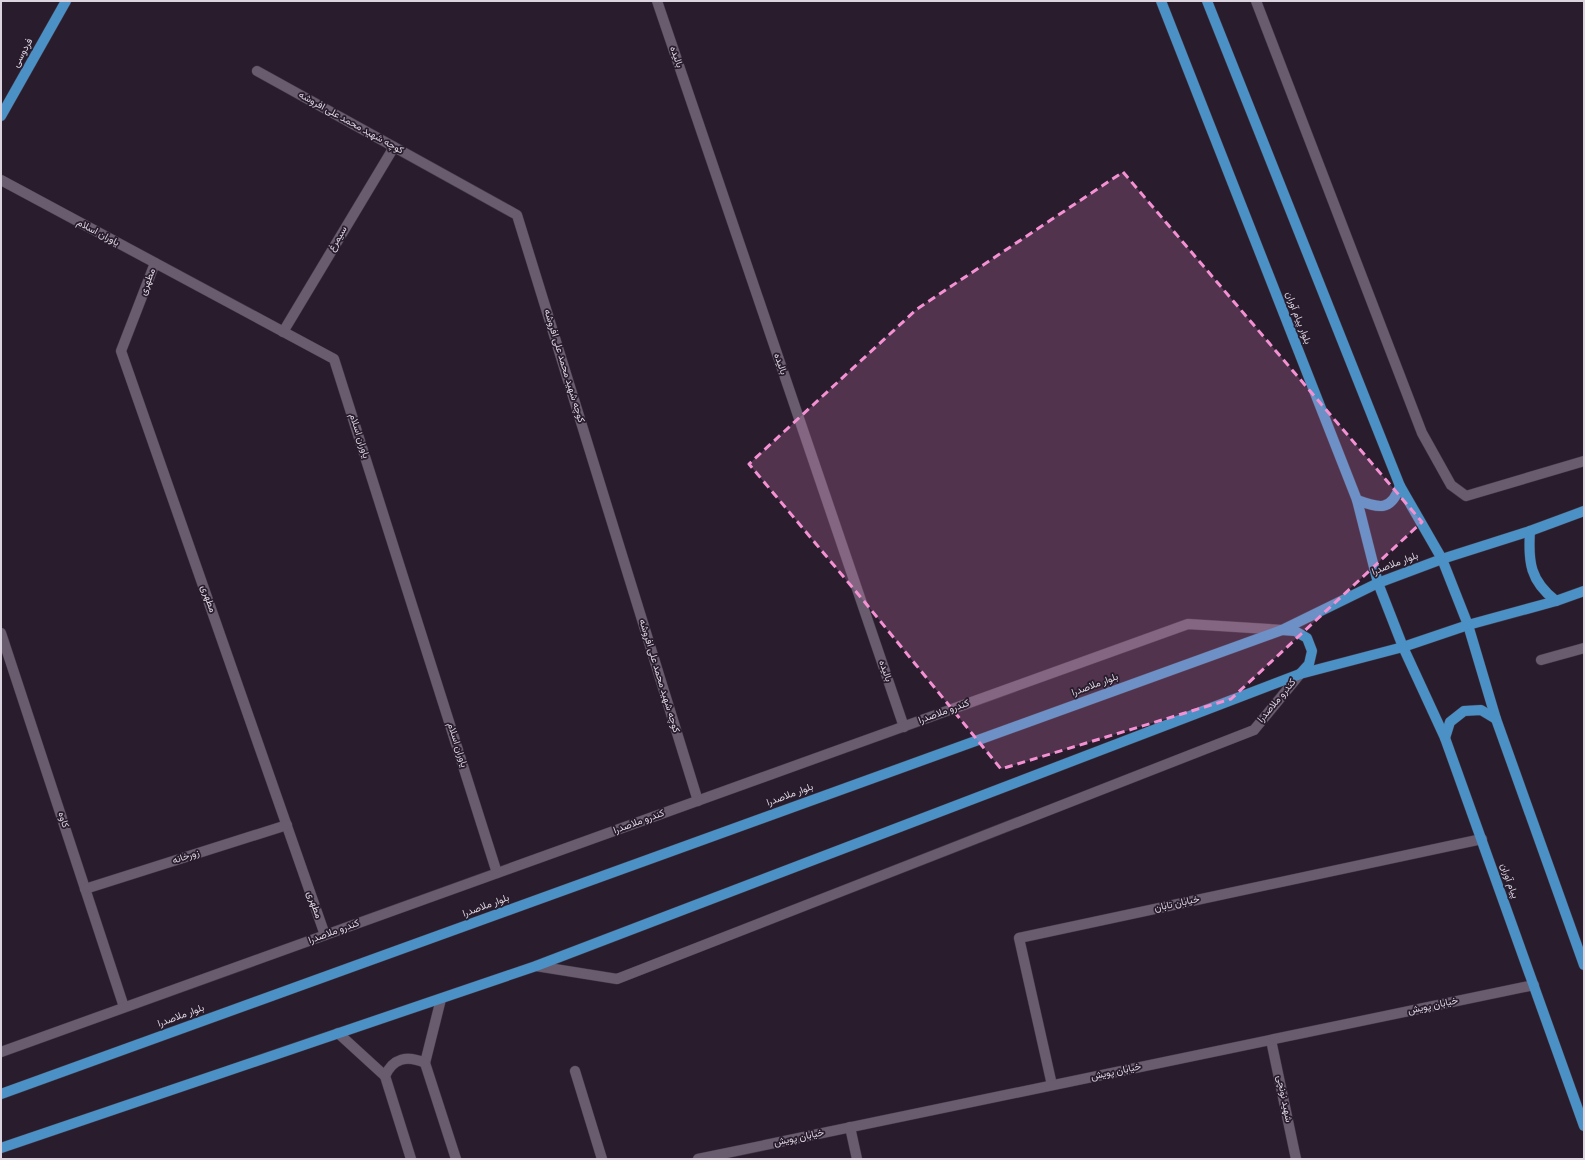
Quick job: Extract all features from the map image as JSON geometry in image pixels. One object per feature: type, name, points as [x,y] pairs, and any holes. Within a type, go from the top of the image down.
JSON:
[{"type":"main road","name":"فردوسی","points":[[1,116],[66,1]]},
{"type":"main road","name":"بلوار پیام آوران","points":[[1161,1],[1357,500],[1378,583],[1403,647]]},
{"type":"main road","points":[[1207,1],[1400,486],[1442,559],[1468,625],[1496,719],[1584,965]]},
{"type":"main road","points":[[1357,500],[1376,506],[1389,505],[1394,500],[1400,486]]},
{"type":"main road","name":"بلوار ملاصدرا","points":[[1,1094],[1282,630],[1378,583],[1442,559],[1530,531],[1584,511]]},
{"type":"main road","points":[[1530,531],[1529,553],[1532,568],[1537,581],[1545,593],[1556,601]]},
{"type":"main road","points":[[1,1148],[536,966],[1300,674],[1403,647],[1468,625],[1556,601],[1584,591]]},
{"type":"main road","points":[[1282,630],[1295,631],[1307,638],[1312,651],[1309,664],[1300,674]]},
{"type":"main road","name":"پیام آوران","points":[[1403,647],[1445,738],[1584,1126]]},
{"type":"main road","points":[[1445,738],[1450,722],[1464,711],[1481,710],[1496,719]]},
{"type":"street","name":"بالیده","points":[[657,1],[904,727]]},
{"type":"street","points":[[1256,1],[1422,433],[1451,485],[1466,496],[1584,461]]},
{"type":"street","name":"کوچه شهید محمد علی افروشه","points":[[258,70],[517,215],[698,801]]},
{"type":"street","name":"سیمرغ","points":[[282,332],[394,147]]},
{"type":"street","name":"یاوران اسلام","points":[[1,180],[334,359],[497,873]]},
{"type":"street","name":"مطهری","points":[[155,263],[121,351],[325,935]]},
{"type":"street","name":"کندرو ملاصدرا","points":[[1,1052],[1188,624],[1282,630]]},
{"type":"street","name":"کاوه","points":[[1,633],[124,1007]]},
{"type":"street","points":[[1541,660],[1584,648]]},
{"type":"street","name":"کندرو ملاصدرا","points":[[536,966],[617,979],[1254,730],[1300,674]]},
{"type":"street","name":"زورخانه","points":[[85,889],[287,825]]},
{"type":"street","name":"خیابان تابان","points":[[1052,1085],[1019,938],[1482,839]]},
{"type":"street","name":"خیابان پویش","points":[[698,1159],[1534,985]]},
{"type":"street","points":[[441,999],[425,1064],[456,1159]]},
{"type":"street","points":[[338,1034],[385,1076],[411,1159]]},
{"type":"street","name":"شهید نونچی","points":[[1271,1040],[1296,1159]]},
{"type":"street","points":[[385,1076],[388,1069],[394,1063],[401,1060],[409,1058],[418,1060],[425,1064]]},
{"type":"street","points":[[575,1071],[602,1159]]},
{"type":"street","points":[[850,1127],[857,1159]]},
{"type":"highlighted area","points":[[1123,172],[1422,522],[1231,699],[1001,769],[863,600],[749,464],[917,309]]}]
